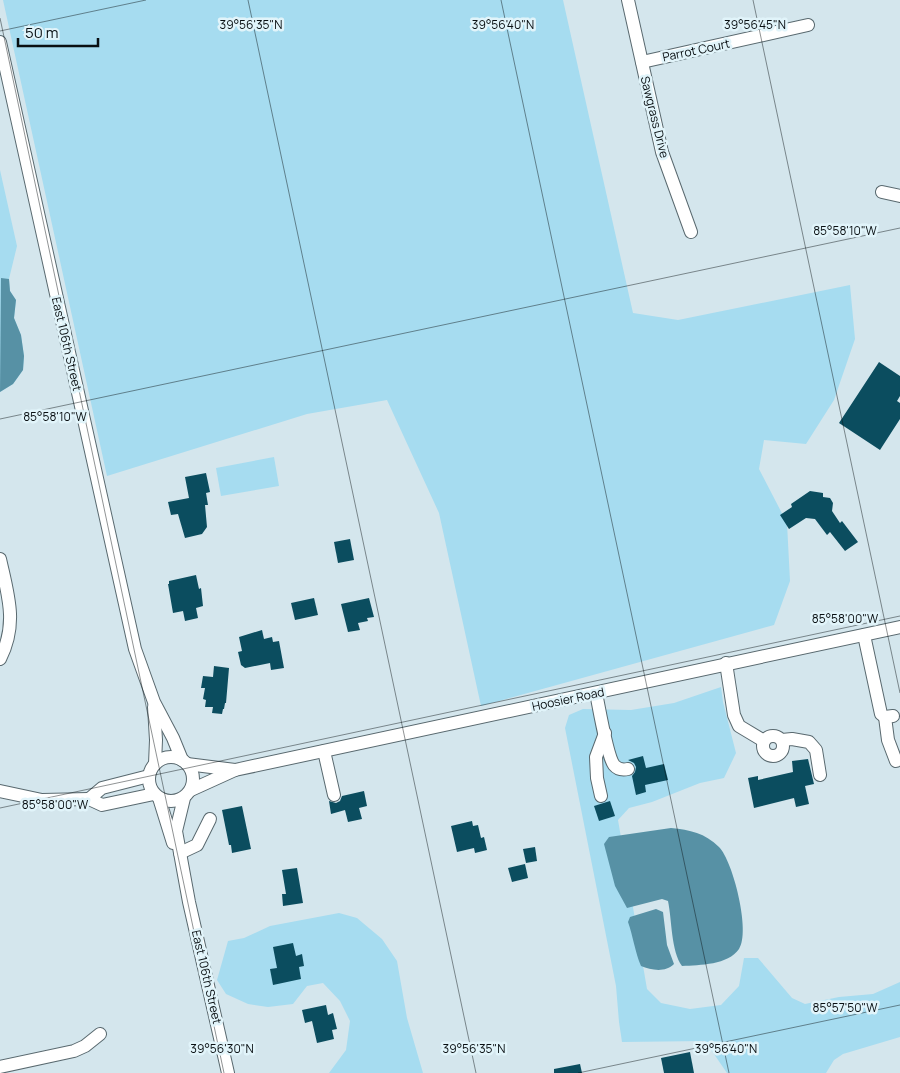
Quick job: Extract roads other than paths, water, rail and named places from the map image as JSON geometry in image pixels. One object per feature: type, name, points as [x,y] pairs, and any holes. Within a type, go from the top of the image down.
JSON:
[{"type":"street","name":"Sawgrass Drive","points":[[628,0],[662,152],[692,232]]},
{"type":"street","name":"Parrot Court","points":[[642,62],[808,26]]},
{"type":"street","name":"East 106th Street","points":[[0,42],[135,649],[154,702],[185,762]]},
{"type":"street","points":[[882,192],[900,196]]},
{"type":"street","points":[[0,559],[10,608],[11,624],[9,638],[0,659]]},
{"type":"street","name":"Hoosier Road","points":[[187,794],[235,770],[900,627]]},
{"type":"street","points":[[864,635],[881,714],[889,716],[888,740],[896,760]]},
{"type":"street","points":[[726,664],[734,715],[739,726],[764,741],[775,736],[782,740],[792,739],[810,742],[816,750],[820,775]]},
{"type":"street","points":[[596,693],[614,766],[621,770],[628,769]]},
{"type":"street","name":"East 106th Street","points":[[154,702],[155,764]]},
{"type":"street","points":[[601,796],[597,778],[596,757],[605,733]]},
{"type":"street","points":[[324,751],[334,794]]},
{"type":"street","points":[[171,757],[185,762],[192,771],[193,778],[187,794],[178,801],[170,802],[156,796],[149,787],[148,776],[155,764],[171,757]]},
{"type":"street","name":"Hoosier Road","points":[[185,762],[235,770]]},
{"type":"street","points":[[89,799],[102,788],[148,776]]},
{"type":"street","points":[[0,791],[42,800],[66,801],[89,799],[102,805],[156,796]]},
{"type":"street","name":"East 106th Street","points":[[184,882],[176,831],[187,794]]},
{"type":"street","name":"East 106th Street","points":[[156,796],[184,882],[228,1073]]},
{"type":"street","points":[[180,853],[197,845],[210,819]]},
{"type":"street","points":[[0,1067],[74,1051],[85,1046],[100,1034]]}]
